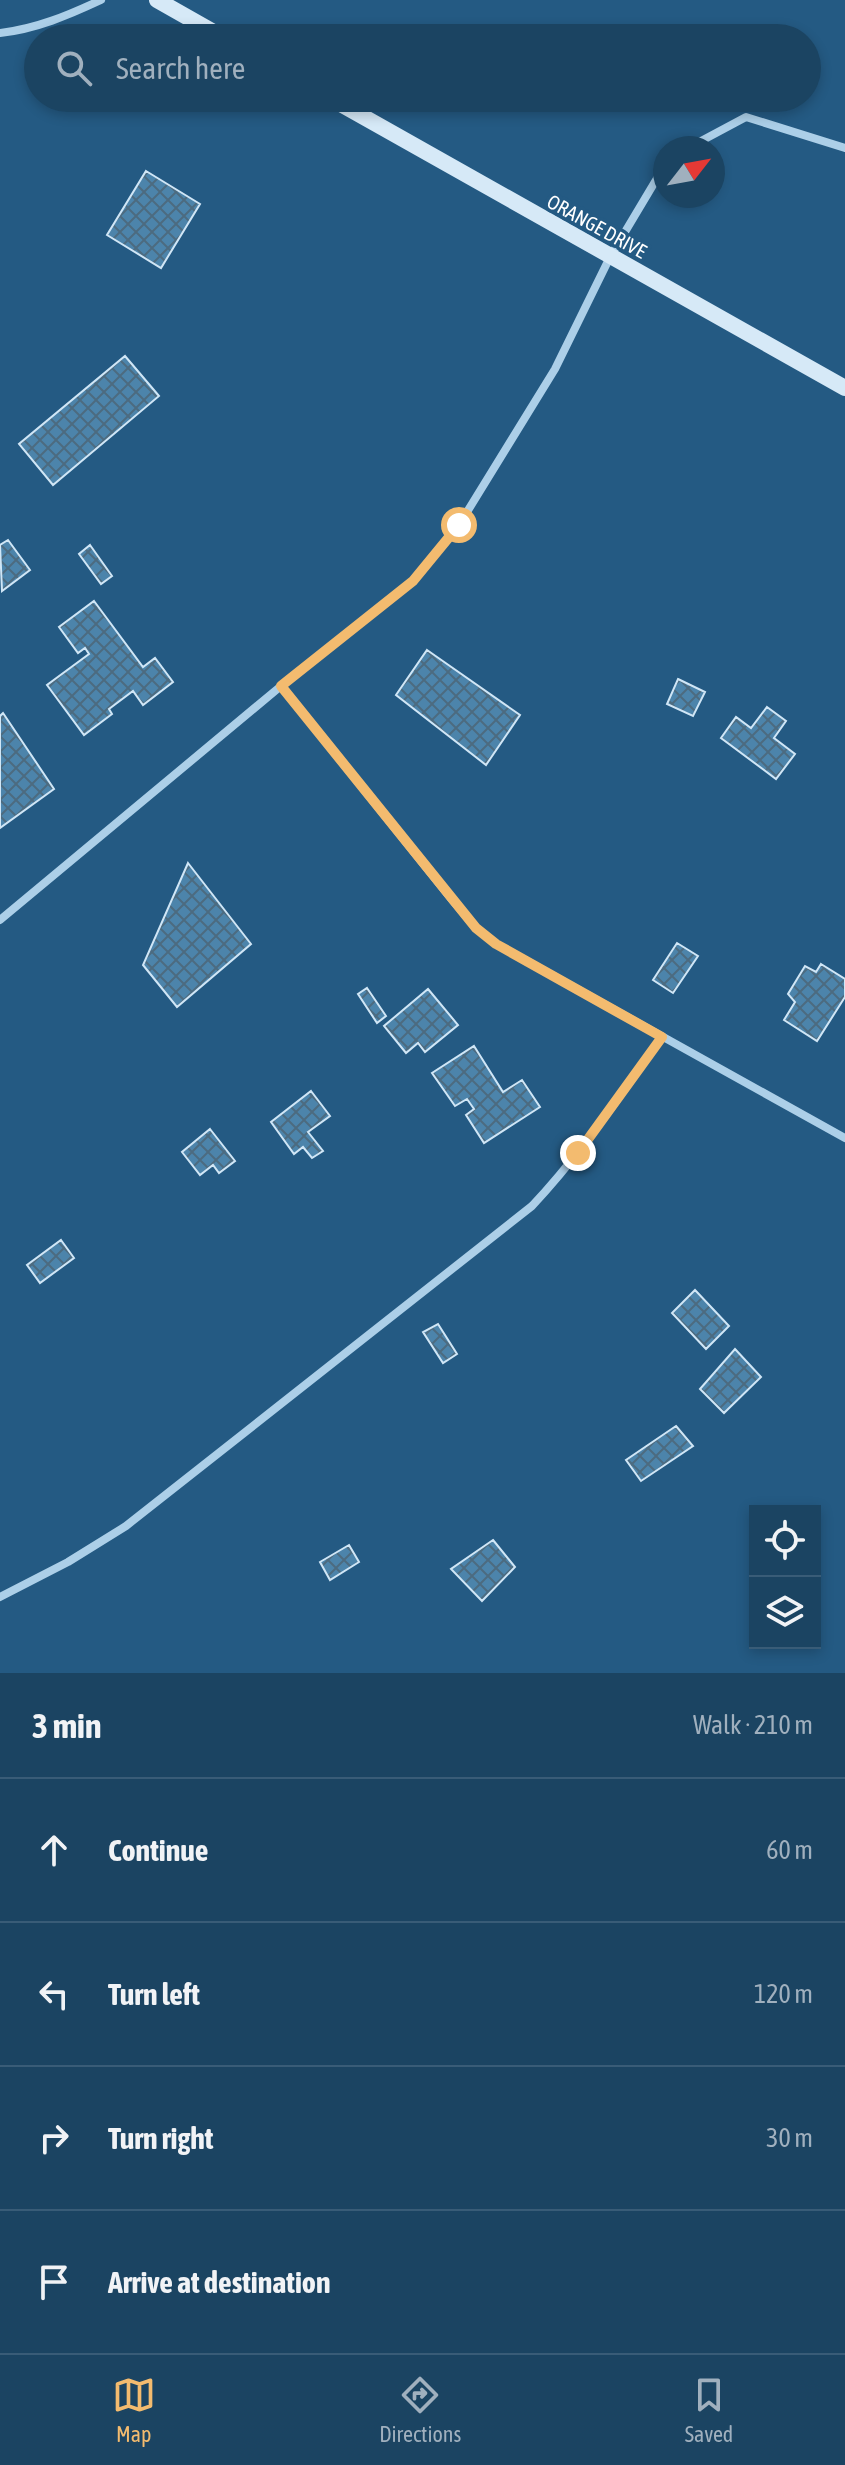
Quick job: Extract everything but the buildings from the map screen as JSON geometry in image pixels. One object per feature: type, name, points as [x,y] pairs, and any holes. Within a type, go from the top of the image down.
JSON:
[{"type":"street","points":[[39,24],[101,0]]},
{"type":"street","points":[[157,0],[199,24]]},
{"type":"street","points":[[0,33],[24,29]]},
{"type":"street","name":"ORANGE DRIVE","points":[[355,112],[845,388]]},
{"type":"street","points":[[710,136],[746,117],[845,148]]},
{"type":"street","points":[[0,920],[281,686],[413,581],[452,534],[555,369],[610,257],[653,185]]},
{"type":"street","points":[[281,686],[476,928],[496,944],[845,1138]]},
{"type":"street","points":[[0,1597],[68,1562],[126,1526],[532,1206],[570,1165],[662,1037]]},
{"type":"route","points":[[459,525],[413,581],[281,686],[476,928],[496,944],[662,1037],[578,1153]]}]
